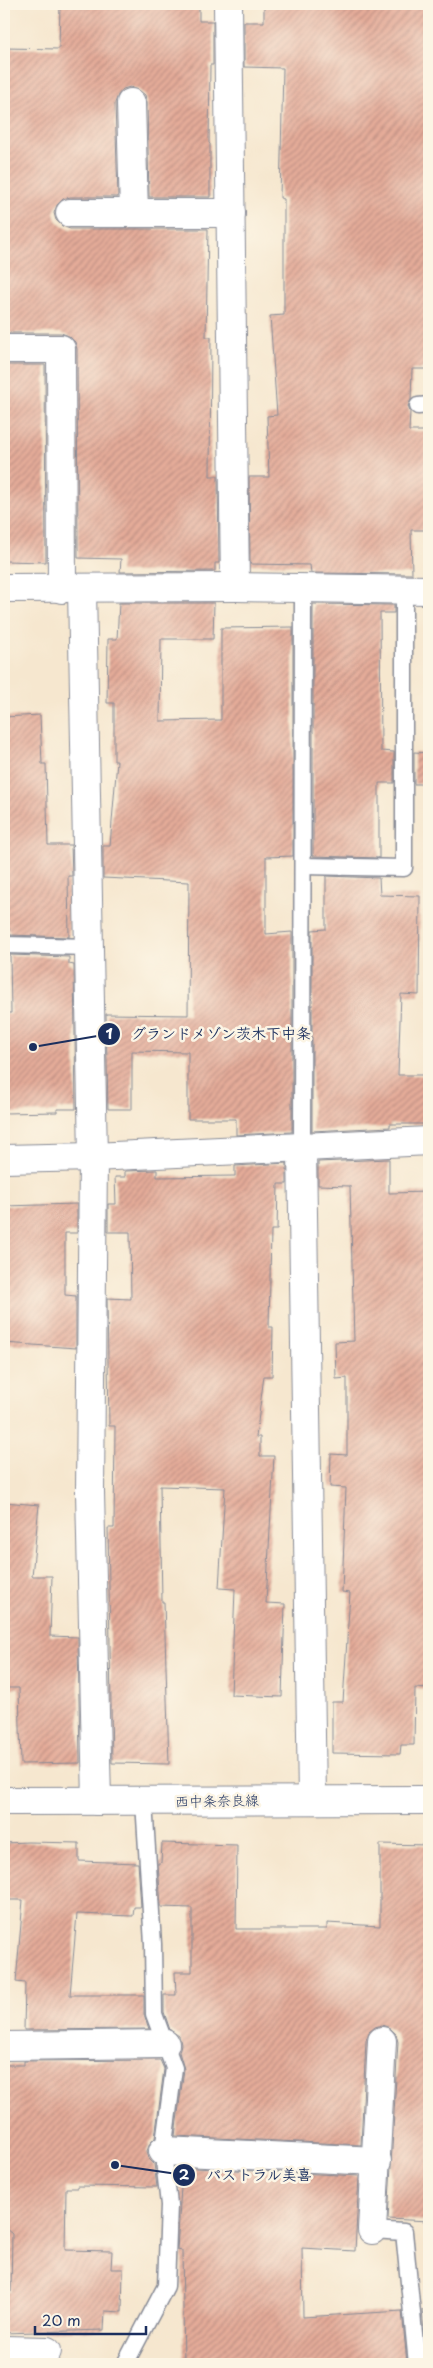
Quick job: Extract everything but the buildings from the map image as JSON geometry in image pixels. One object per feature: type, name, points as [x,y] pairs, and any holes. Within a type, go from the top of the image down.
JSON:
[{"type":"street","points":[[228,4],[235,587]]},
{"type":"street","points":[[131,103],[134,213]]},
{"type":"street","points":[[70,213],[231,213]]},
{"type":"street","points":[[4,349],[61,349],[89,946],[93,1157],[90,1492],[97,1802]]},
{"type":"street","points":[[4,588],[235,587],[417,590]]},
{"type":"street","points":[[4,1159],[302,1149],[429,1141]]},
{"type":"street","points":[[302,1149],[312,1799]]},
{"type":"street","name":"西中条奈良線","points":[[4,1801],[429,1800]]},
{"type":"street","points":[[372,2230],[382,2041]]},
{"type":"street","points":[[4,2046],[165,2044]]},
{"type":"street","points":[[162,2151],[377,2161]]},
{"type":"street","points":[[4,2350],[47,2351]]},
{"type":"lane","points":[[302,1149],[304,589]]},
{"type":"lane","points":[[303,866],[404,868],[417,590]]},
{"type":"lane","points":[[4,945],[89,946]]},
{"type":"lane","points":[[125,2364],[166,2286],[169,2204],[162,2151],[174,2068],[154,2014],[153,1944],[144,1802]]},
{"type":"lane","points":[[372,2230],[404,2232],[417,2364]]},
{"type":"place","name":"グランドメゾン茨木下中条","points":[[33,1047]]},
{"type":"place","name":"パストラル美喜","points":[[115,2165]]}]
